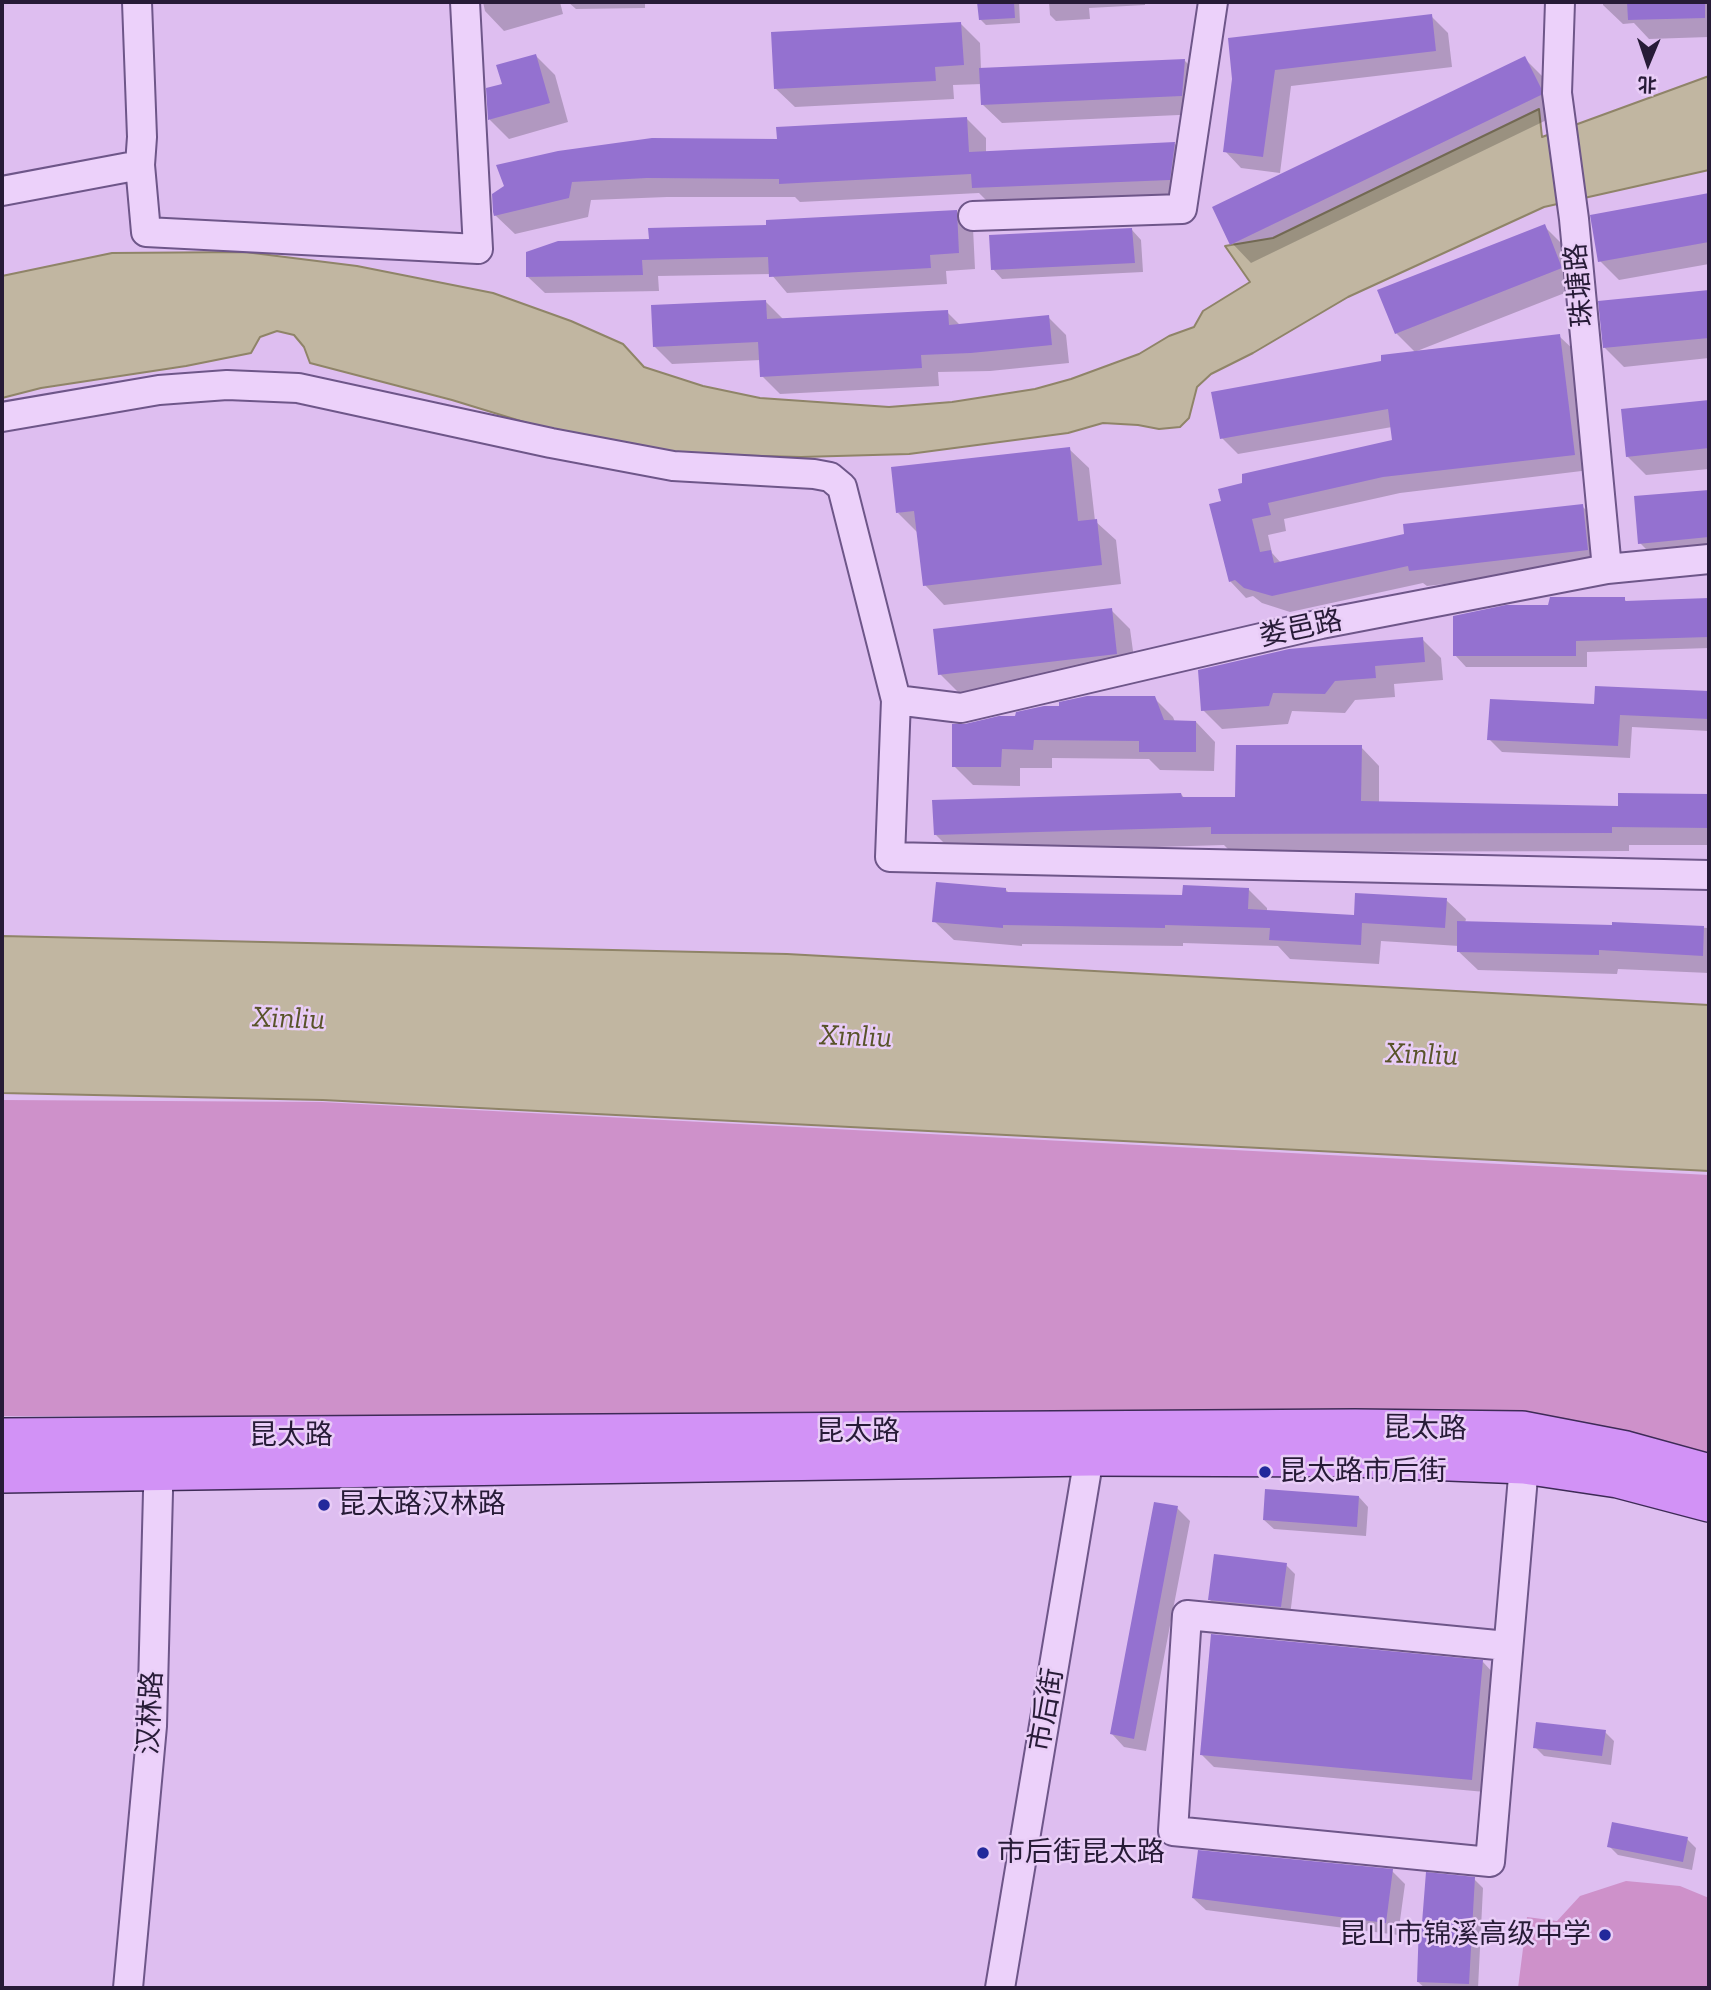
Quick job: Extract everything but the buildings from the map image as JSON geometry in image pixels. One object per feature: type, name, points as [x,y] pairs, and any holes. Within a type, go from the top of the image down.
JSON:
[{"type":"main road","name":"昆太路","points":[[2,1474],[159,1472],[1091,1444],[1355,1428],[1522,1430],[1626,1451],[1709,1473]]},
{"type":"main road","name":"昆太路","points":[[2,1437],[1091,1444],[1524,1465],[1618,1479],[1709,1503]]},
{"type":"street","points":[[137,2],[142,137],[140,165],[146,232],[478,249],[465,2]]},
{"type":"street","points":[[974,216],[1182,209],[1213,2]]},
{"type":"street","name":"珠塘路","points":[[1560,2],[1557,93],[1574,219],[1607,569]]},
{"type":"street","points":[[2,191],[140,165]]},
{"type":"street","points":[[2,417],[159,390],[227,385],[298,388],[551,443],[673,466],[830,477],[842,487],[896,700],[890,857],[1709,875]]},
{"type":"street","name":"娄邑路","points":[[896,700],[961,708],[1321,624],[1607,569],[1709,559]]},
{"type":"street","name":"汉林路","points":[[128,1988],[152,1726],[160,1436]]},
{"type":"street","name":"市后街","points":[[1000,1988],[1091,1444]]},
{"type":"street","points":[[1507,1646],[1187,1615],[1173,1830],[1490,1862],[1524,1465]]},
{"type":"shaded area","points":[[2,1100],[322,1102],[1709,1175],[1709,1456],[1539,1416],[2,1416]]},
{"type":"shaded area","name":"昆山市锦溪高级中学","points":[[1626,1881],[1680,1886],[1709,1898],[1709,1988],[1518,1988],[1527,1917],[1557,1921],[1580,1896]]},
{"type":"water","points":[[1709,76],[1709,170],[1544,207],[1348,297],[1253,353],[1211,374],[1197,387],[1189,418],[1180,427],[1159,429],[1103,423],[1068,433],[909,454],[801,457],[683,454],[550,430],[452,400],[310,363],[304,347],[294,335],[277,331],[260,337],[251,353],[186,366],[41,388],[2,398],[2,276],[112,253],[245,252],[357,266],[493,293],[571,321],[623,344],[644,367],[703,386],[760,398],[889,407],[952,402],[1035,389],[1139,354],[1169,336],[1194,327],[1203,311],[1250,282],[1225,246],[1273,238],[1539,109],[1542,137]]},
{"type":"water","name":"Xinliu","points":[[2,936],[787,954],[1709,1005],[1709,1171],[323,1100],[2,1093]]},
{"type":"place","name":"昆太路市后街","points":[[1265,1472]]},
{"type":"place","name":"昆太路汉林路","points":[[324,1505]]},
{"type":"place","name":"市后街昆太路","points":[[983,1853]]},
{"type":"place","name":"昆山市锦溪高级中学","points":[[1605,1935]]}]
